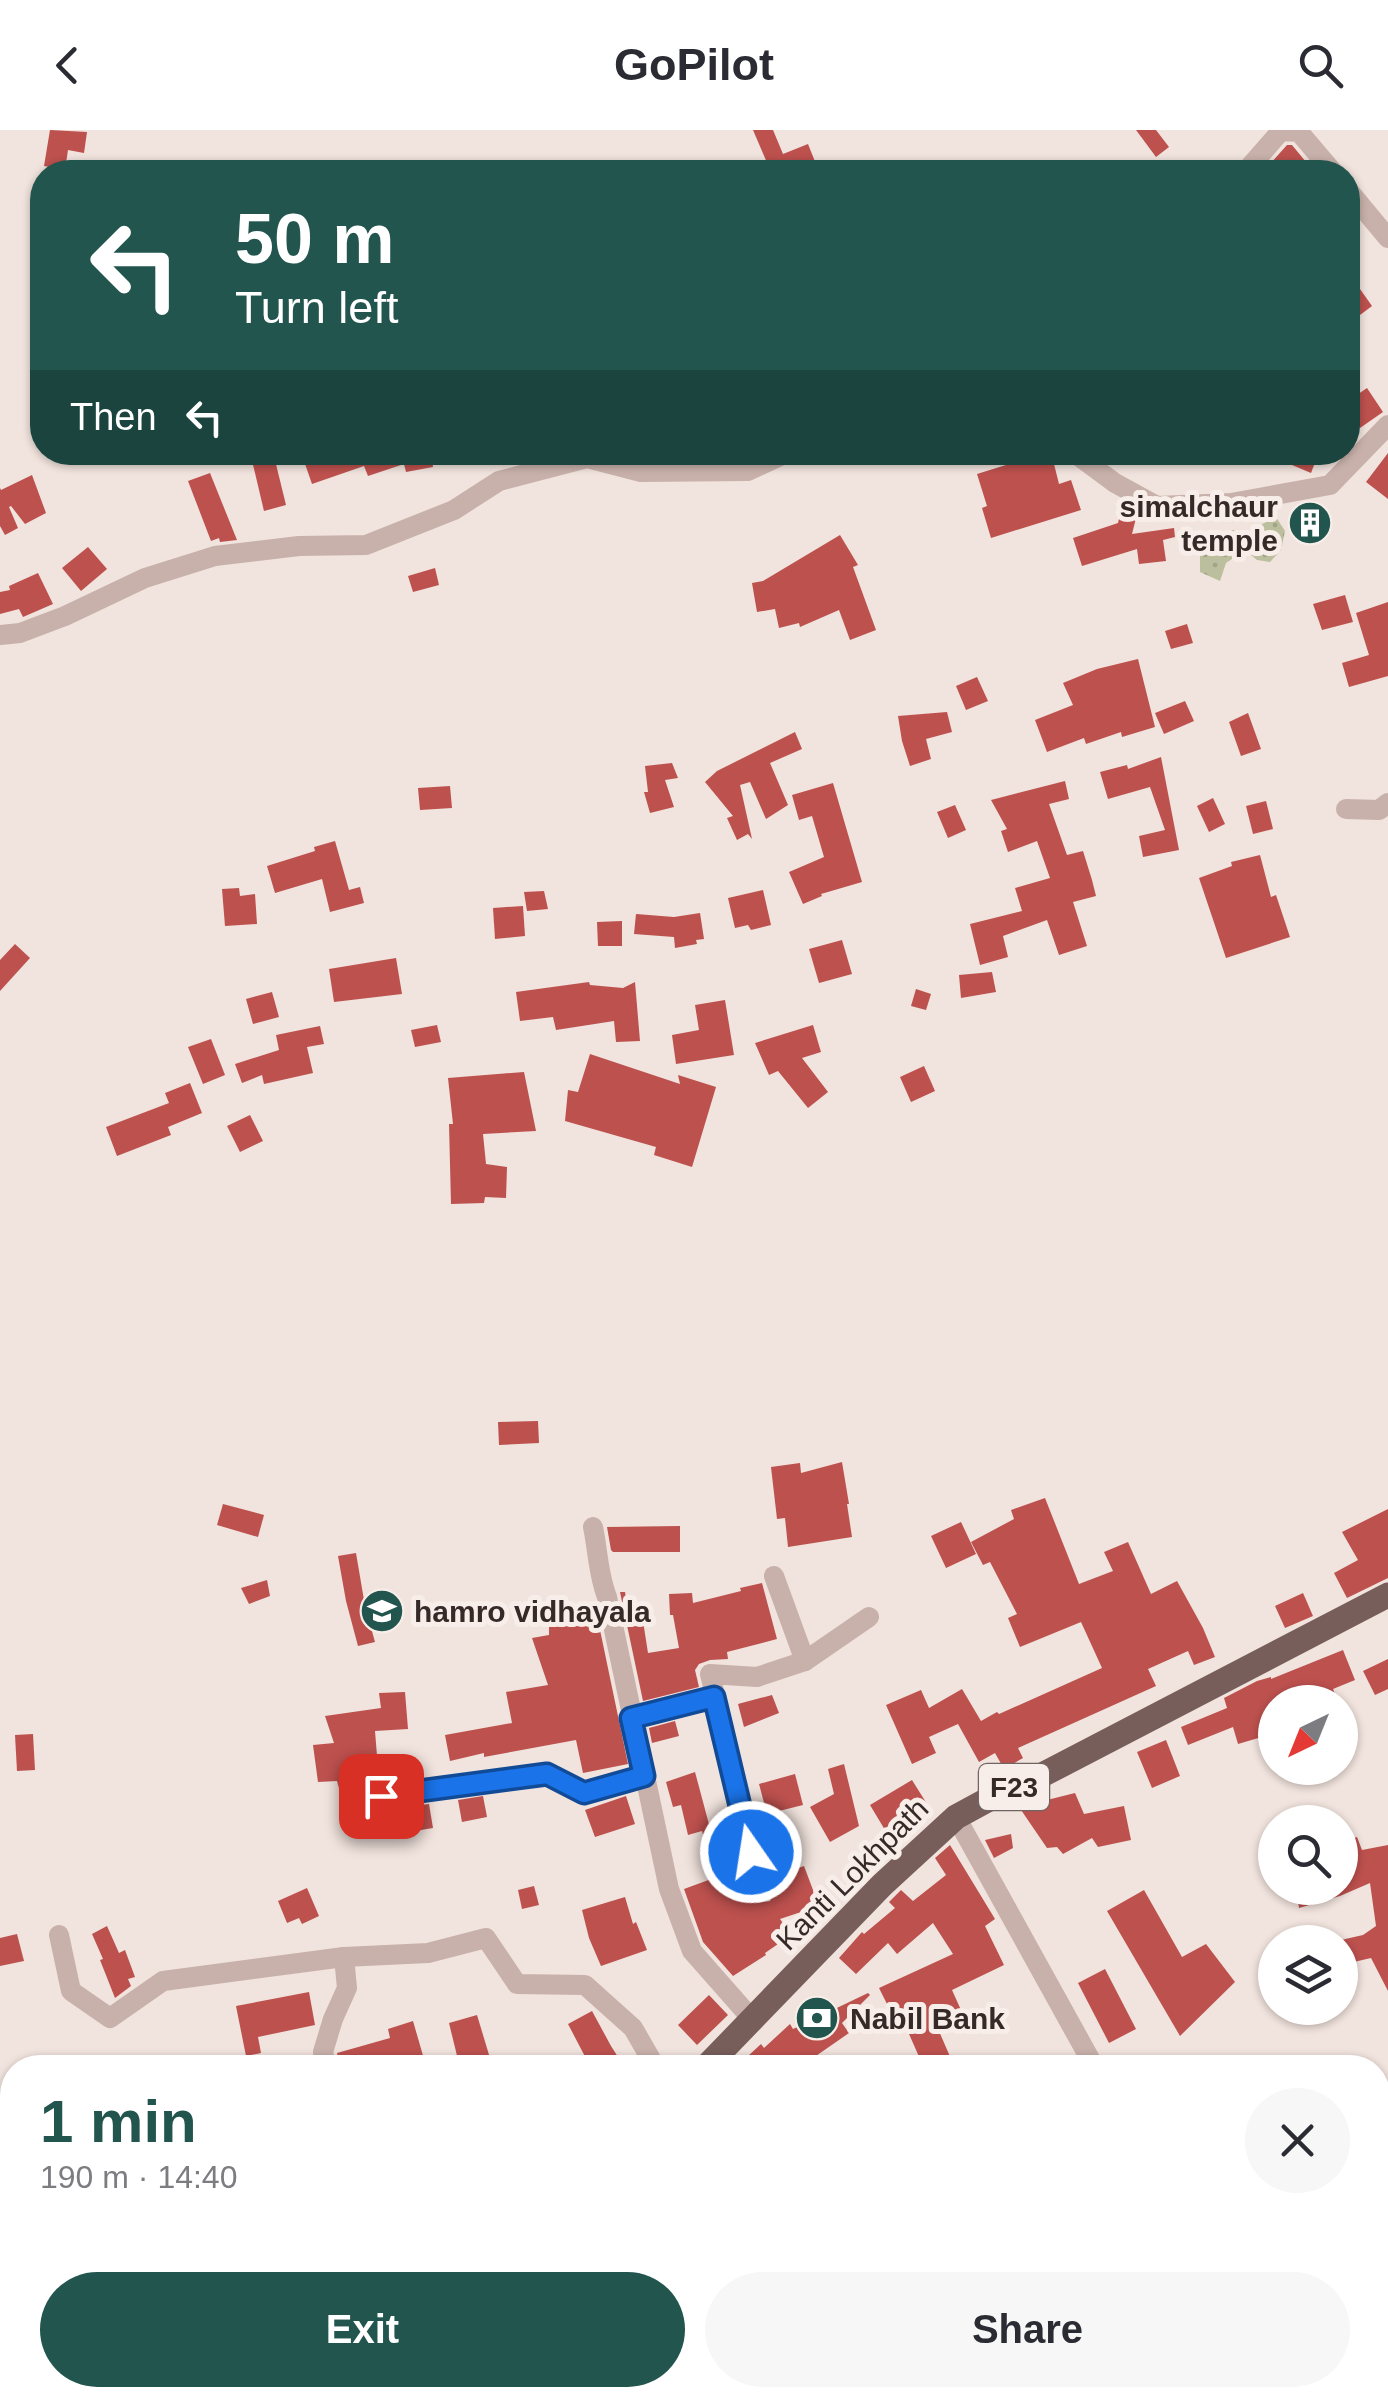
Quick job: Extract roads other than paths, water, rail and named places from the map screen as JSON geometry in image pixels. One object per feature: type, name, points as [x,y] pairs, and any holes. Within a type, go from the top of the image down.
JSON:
[{"type":"main road","name":"Kanti Lokhpath","points":[[717,2055],[882,1885],[956,1816],[1388,1595]]},
{"type":"street","points":[[1255,160],[1281,130],[1299,132],[1323,160]]},
{"type":"street","points":[[1360,204],[1388,238]]},
{"type":"street","points":[[1360,454],[1388,425]]},
{"type":"street","points":[[0,634],[35,627],[145,578],[216,556],[299,546],[366,545],[454,510],[499,481],[560,465]]},
{"type":"street","points":[[614,465],[641,472],[748,471],[761,465]]},
{"type":"street","points":[[1091,465],[1156,506],[1231,502],[1330,485],[1349,465]]},
{"type":"street","points":[[1346,810],[1379,810],[1388,804]]},
{"type":"street","points":[[593,1527],[599,1573],[669,1889],[692,1951],[751,2018]]},
{"type":"street","points":[[774,1576],[806,1661]]},
{"type":"street","points":[[760,1890],[710,1674],[756,1677],[806,1661],[870,1618]]},
{"type":"street","points":[[631,1718],[714,1697]]},
{"type":"street","points":[[381,1796],[547,1774],[584,1793],[644,1776]]},
{"type":"street","points":[[956,1816],[1088,2055]]},
{"type":"street","points":[[59,1935],[71,1991],[110,2018],[163,1981],[344,1957],[428,1954],[486,1938],[516,1984],[586,1985],[633,2028],[649,2055]]},
{"type":"street","points":[[324,2055],[333,2018],[347,1988],[344,1957]]},
{"type":"place","name":"simalchaur temple","points":[[1310,523]]},
{"type":"place","name":"hamro vidhayala","points":[[382,1611]]},
{"type":"place","name":"Nabil Bank","points":[[817,2018]]}]
